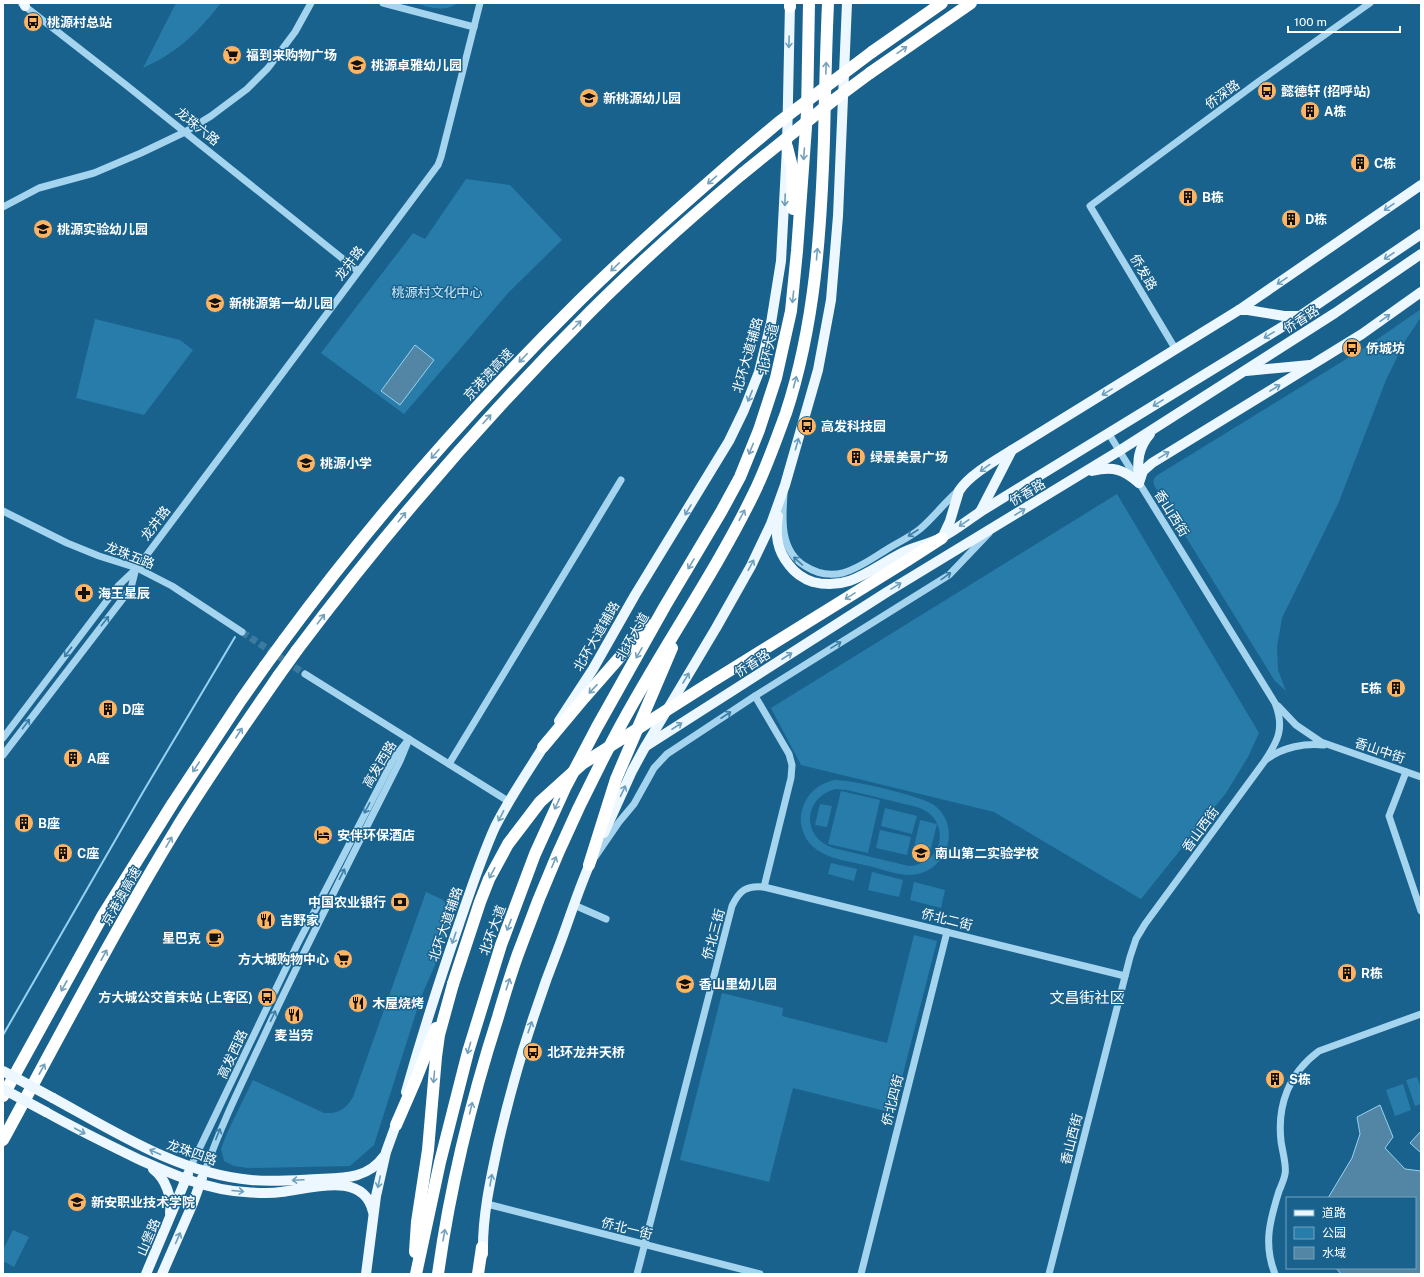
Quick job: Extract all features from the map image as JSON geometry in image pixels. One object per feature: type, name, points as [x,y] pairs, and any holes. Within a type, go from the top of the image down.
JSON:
[{"type":"highway","name":"北环大道","points":[[416,1274],[440,1162],[464,1066],[501,945],[535,854],[565,788],[615,693],[740,477],[759,430],[776,378],[791,311],[798,251],[806,113],[809,3]]},
{"type":"highway","points":[[438,1274],[449,1209],[472,1106],[486,1054],[520,948],[554,863],[598,768],[633,703],[723,550],[754,494],[787,410],[812,303],[820,216],[828,3]]},
{"type":"highway","name":"京港澳高速","points":[[3,1096],[103,915],[173,803],[241,700],[284,640],[360,542],[480,403],[535,345],[684,203],[779,122],[872,52],[942,3]]},
{"type":"highway","name":"京港澳高速","points":[[3,1140],[118,929],[179,825],[246,722],[279,675],[366,560],[452,458],[499,406],[647,257],[742,174],[835,99],[971,3]]},
{"type":"highway","points":[[787,147],[792,167],[794,222],[798,251]]},
{"type":"highway","points":[[396,1125],[416,1079],[453,984],[489,879],[508,844],[540,802],[582,764],[942,538]]},
{"type":"highway","points":[[543,747],[664,606]]},
{"type":"highway","points":[[589,865],[616,779],[688,610]]},
{"type":"highway","points":[[413,1274],[417,1222],[428,1150],[436,1057],[439,1036],[453,984]]},
{"type":"highway","points":[[478,1274],[482,1247]]},
{"type":"main road","points":[[483,1274],[482,1247],[494,1162],[507,1105],[524,1042],[548,974],[589,865],[632,771],[644,747],[716,628],[751,566],[771,524],[785,485],[818,370],[831,300],[838,209],[847,3]]},
{"type":"main road","name":"北环大道辅路","points":[[366,1274],[374,1214],[385,1155],[396,1125],[418,1048],[457,930],[492,835],[508,801],[593,669],[635,595],[715,466],[752,392],[765,349],[778,286],[783,234],[787,147],[790,4]]},
{"type":"main road","points":[[942,538],[950,521],[957,494],[962,487],[982,470],[1238,310],[1421,184]]},
{"type":"main road","name":"侨香路","points":[[785,485],[777,523],[777,541],[780,551],[791,568],[810,580],[830,584],[850,581],[905,551],[942,538],[980,512],[1300,316],[1421,234]]},
{"type":"main road","name":"侨香路","points":[[644,747],[887,592],[1119,451],[1244,372],[1335,313],[1421,254]]},
{"type":"main road","points":[[1139,483],[1143,471],[1152,463],[1362,334],[1421,292]]},
{"type":"main road","points":[[1238,310],[1248,310],[1284,316],[1300,316]]},
{"type":"main road","points":[[1244,372],[1312,365]]},
{"type":"main road","points":[[1179,391],[1189,406]]},
{"type":"main road","points":[[1139,483],[1139,452],[1145,439],[1154,429]]},
{"type":"main road","points":[[980,512],[1012,450]]},
{"type":"main road","points":[[1081,474],[1105,468],[1118,469],[1130,475],[1139,483]]},
{"type":"main road","name":"龙珠四路","points":[[3,1071],[127,1139],[205,1171],[240,1179],[260,1181],[346,1178],[360,1175],[371,1170],[385,1155]]},
{"type":"main road","name":"龙珠四路","points":[[3,1089],[101,1142],[170,1174],[200,1184],[231,1191],[279,1193],[323,1186],[337,1185],[351,1187],[360,1191],[368,1198],[374,1214]]},
{"type":"main road","points":[[142,1161],[156,1171],[167,1187],[170,1199],[169,1219]]},
{"type":"main road","name":"山堡路","points":[[146,1274],[191,1166]]},
{"type":"main road","points":[[162,1274],[205,1171]]},
{"type":"street","points":[[3,207],[39,188],[94,173],[141,154],[185,132],[223,108],[258,78],[287,44],[311,3]]},
{"type":"street","points":[[383,3],[474,27]]},
{"type":"street","name":"龙井路","points":[[3,738],[118,586],[136,568],[438,165],[480,3]]},
{"type":"street","name":"侨深路","points":[[1090,206],[1258,82],[1370,3]]},
{"type":"street","name":"龙珠六路","points":[[23,4],[358,271]]},
{"type":"street","name":"侨发路","points":[[1090,206],[1176,350]]},
{"type":"street","name":"香山西街","points":[[1049,1274],[1133,947],[1140,931],[1264,762],[1274,746],[1280,731],[1280,716],[1275,703],[1109,434]]},
{"type":"street","points":[[449,764],[621,480]]},
{"type":"street","points":[[785,485],[783,529],[789,549],[794,557],[809,569],[831,575],[856,568],[915,532],[962,487]]},
{"type":"street","name":"龙珠五路","points":[[3,511],[67,543],[99,556],[136,568],[172,586],[242,632]]},
{"type":"street","points":[[589,865],[619,822],[634,804],[654,768],[667,754],[756,696],[949,575],[995,526]]},
{"type":"street","name":"龙井路","points":[[3,756],[130,588],[136,568]]},
{"type":"street","points":[[305,674],[508,801]]},
{"type":"street","points":[[756,696],[789,754],[792,765],[791,778],[764,887]]},
{"type":"street","name":"香山中街","points":[[1275,703],[1296,725],[1321,742],[1421,777]]},
{"type":"street","name":"高发西路","points":[[191,1166],[320,898],[394,758],[409,739]]},
{"type":"street","name":"高发西路","points":[[205,1171],[218,1134],[241,1084],[330,899],[400,761],[409,739]]},
{"type":"street","name":"香山中街","points":[[1264,762],[1275,754],[1293,747],[1317,744],[1332,746]]},
{"type":"street","points":[[1406,772],[1389,816],[1421,911]]},
{"type":"street","name":"侨北三街","points":[[637,1274],[732,906],[741,892],[752,887],[764,887]]},
{"type":"street","name":"侨北二街","points":[[764,887],[1125,976]]},
{"type":"street","points":[[574,905],[606,919]]},
{"type":"street","name":"侨北四街","points":[[860,1274],[947,932]]},
{"type":"street","points":[[1275,1274],[1271,1265],[1268,1236],[1271,1216],[1286,1173],[1279,1123],[1282,1105],[1288,1087],[1308,1059],[1319,1052],[1421,1014]]},
{"type":"street","name":"侨北一街","points":[[487,1204],[760,1274]]},
{"type":"green space","points":[[176,3],[221,3],[204,24],[177,48],[143,68]]},
{"type":"green space","points":[[414,3],[458,3],[447,8],[436,8]]},
{"type":"green space","name":"桃源村文化中心","points":[[466,179],[510,185],[562,240],[509,292],[404,414],[321,353],[413,233],[425,239]]},
{"type":"green space","points":[[1421,309],[1421,317],[1405,341],[1386,380],[1338,504],[1282,618],[1277,647],[1278,670],[1286,691],[1275,681],[1155,487],[1154,480],[1156,476],[1369,345]]},
{"type":"green space","points":[[95,319],[180,340],[193,350],[144,415],[76,398]]},
{"type":"green space","points":[[1117,494],[1259,733],[1248,757],[1226,793],[1141,899],[994,812],[801,765],[771,708]]},
{"type":"green space","points":[[834,780],[842,780],[869,785],[915,797],[934,805],[943,814],[948,825],[949,837],[947,848],[942,858],[933,867],[923,873],[905,875],[830,856],[813,847],[807,840],[802,828],[802,810],[811,793],[819,786]],"holes":[[[835,789],[847,790],[917,807],[928,813],[936,821],[939,830],[940,840],[937,849],[930,857],[921,863],[909,866],[833,848],[823,843],[815,835],[811,827],[810,818],[812,809],[817,800],[824,794]]]},
{"type":"green space","points":[[841,791],[880,800],[868,853],[828,844]]},
{"type":"green space","points":[[820,804],[832,806],[827,827],[815,825]]},
{"type":"green space","points":[[885,808],[917,816],[912,834],[881,826]]},
{"type":"green space","points":[[920,820],[937,824],[929,856],[913,852]]},
{"type":"green space","points":[[880,830],[911,837],[907,855],[876,848]]},
{"type":"green space","points":[[831,863],[857,869],[854,881],[828,874]]},
{"type":"green space","points":[[872,872],[903,880],[899,897],[868,890]]},
{"type":"green space","points":[[914,882],[945,890],[941,908],[910,900]]},
{"type":"green space","points":[[426,892],[443,900],[452,913],[436,963],[421,997],[374,1145],[350,1166],[248,1168],[234,1166],[224,1161],[221,1149],[227,1133],[253,1080],[324,1113],[337,1112],[344,1108],[350,1101],[353,1097]]},
{"type":"green space","points":[[914,935],[937,941],[893,1113],[793,1088],[769,1182],[680,1160],[722,993],[783,1008],[782,1016],[887,1043]]},
{"type":"green space","points":[[1417,1077],[1421,1088],[1421,1104],[1415,1106],[1406,1080]]},
{"type":"green space","points":[[1403,1084],[1411,1110],[1395,1116],[1386,1090]]},
{"type":"green space","points":[[13,1230],[29,1237],[14,1267],[3,1261],[3,1250]]},
{"type":"water","points":[[415,345],[434,360],[400,405],[381,391]]},
{"type":"water","points":[[1380,1105],[1393,1137],[1385,1148],[1405,1169],[1421,1171],[1421,1274],[1341,1274],[1337,1269],[1416,1269],[1416,1197],[1329,1197],[1352,1158],[1360,1134],[1357,1117]]},
{"type":"water","points":[[1421,1131],[1421,1153],[1410,1143]]},
{"type":"waterway","points":[[3,1035],[143,792],[235,637]]},
{"type":"tunnel","points":[[242,632],[305,674]]},
{"type":"place","name":"桃源村总站","points":[[33,22]]},
{"type":"place","name":"福到来购物广场","points":[[232,55]]},
{"type":"place","name":"桃源卓雅幼儿园","points":[[357,65]]},
{"type":"place","name":"懿德轩 (招呼站)","points":[[1267,91]]},
{"type":"place","name":"新桃源幼儿园","points":[[589,98]]},
{"type":"place","name":"A栋","points":[[1310,111]]},
{"type":"place","name":"C栋","points":[[1360,163]]},
{"type":"place","name":"B栋","points":[[1188,197]]},
{"type":"place","name":"D栋","points":[[1291,219]]},
{"type":"place","name":"桃源实验幼儿园","points":[[43,229]]},
{"type":"place","name":"新桃源第一幼儿园","points":[[215,303]]},
{"type":"place","name":"侨城坊","points":[[1352,348]]},
{"type":"place","name":"高发科技园","points":[[807,426]]},
{"type":"place","name":"绿景美景广场","points":[[856,457]]},
{"type":"place","name":"桃源小学","points":[[306,463]]},
{"type":"place","name":"海王星辰","points":[[84,593]]},
{"type":"place","name":"E栋","points":[[1396,688]]},
{"type":"place","name":"D座","points":[[108,709]]},
{"type":"place","name":"A座","points":[[73,758]]},
{"type":"place","name":"B座","points":[[24,823]]},
{"type":"place","name":"安伴环保酒店","points":[[323,835]]},
{"type":"place","name":"C座","points":[[63,853]]},
{"type":"place","name":"南山第二实验学校","points":[[921,853]]},
{"type":"place","name":"中国农业银行","points":[[400,902]]},
{"type":"place","name":"吉野家","points":[[266,920]]},
{"type":"place","name":"星巴克","points":[[215,938]]},
{"type":"place","name":"方大城购物中心","points":[[343,959]]},
{"type":"place","name":"R栋","points":[[1347,973]]},
{"type":"place","name":"香山里幼儿园","points":[[685,984]]},
{"type":"place","name":"方大城公交首末站 (上客区)","points":[[267,997]]},
{"type":"place","name":"木屋烧烤","points":[[358,1003]]},
{"type":"place","name":"麦当劳","points":[[294,1015]]},
{"type":"place","name":"北环龙井天桥","points":[[533,1052]]},
{"type":"place","name":"S栋","points":[[1275,1079]]},
{"type":"place","name":"新安职业技术学院","points":[[77,1202]]},
{"type":"district","name":"文昌街社区","points":[[1087,998]]}]
